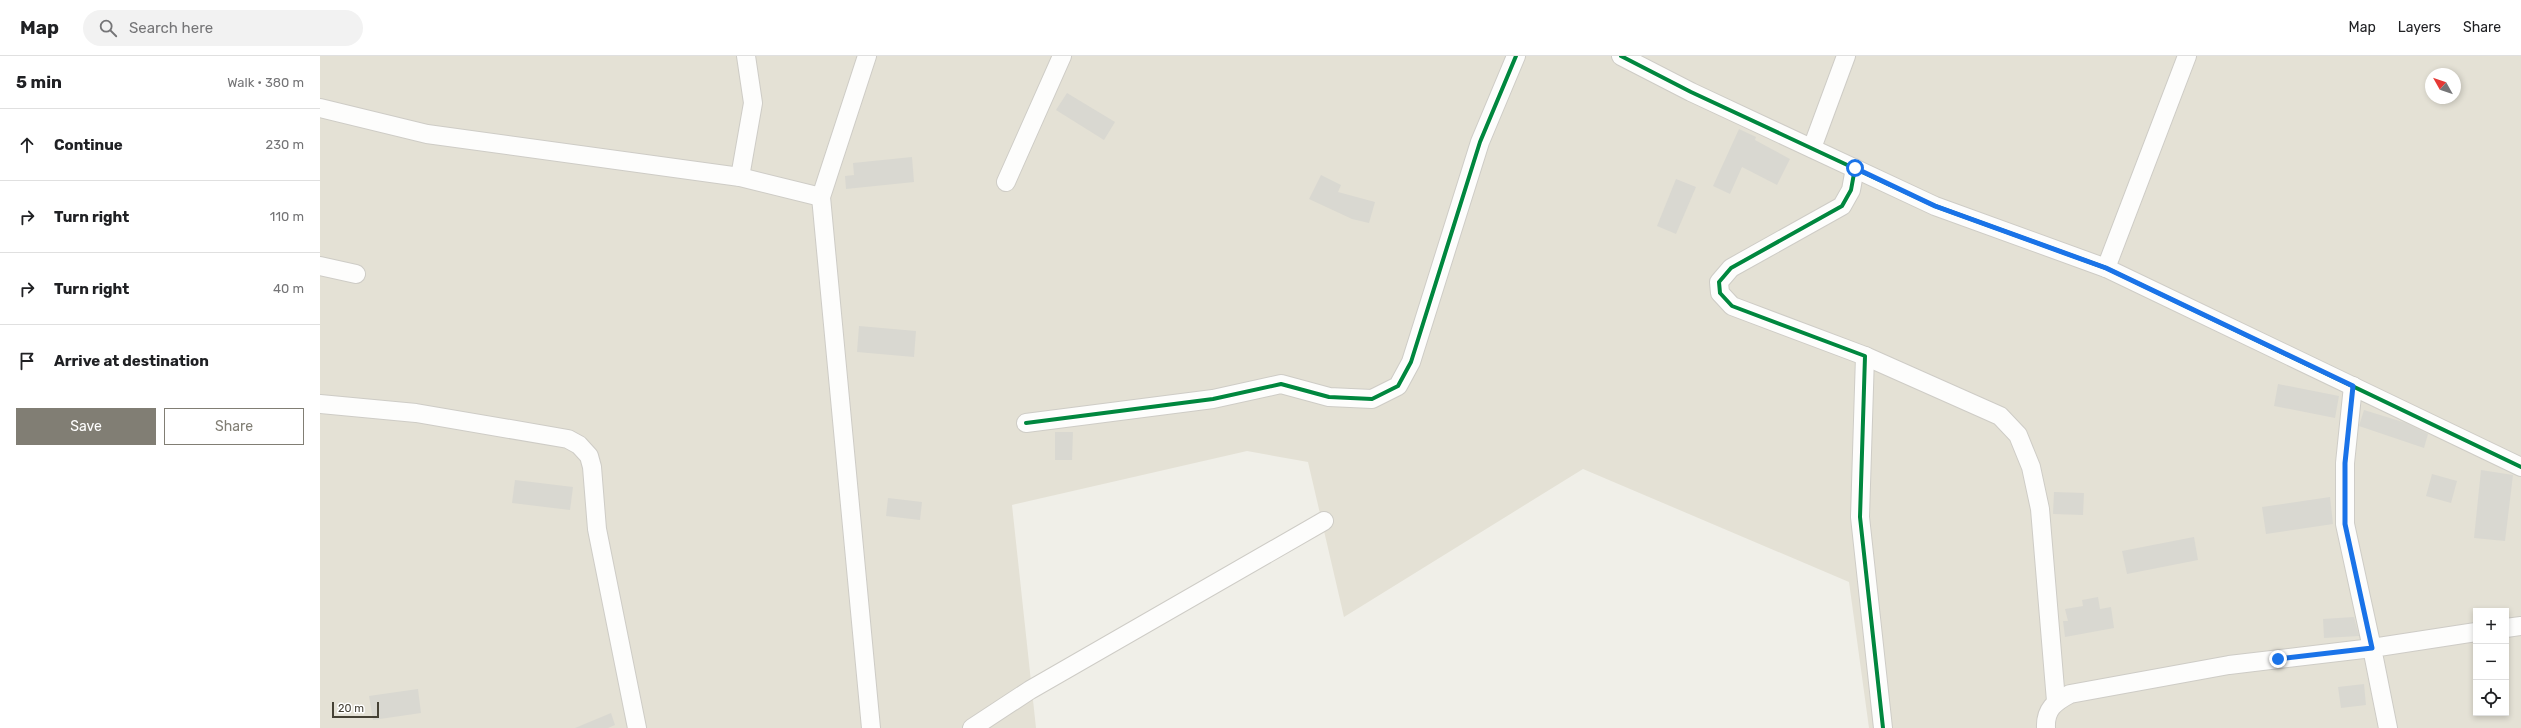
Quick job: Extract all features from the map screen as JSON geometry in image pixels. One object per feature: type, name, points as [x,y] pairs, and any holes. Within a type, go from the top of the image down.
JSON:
[{"type":"street","points":[[740,177],[753,103],[746,56]]},
{"type":"street","points":[[867,56],[821,197],[871,728]]},
{"type":"street","points":[[1006,182],[1062,56]]},
{"type":"street","points":[[1026,423],[1213,398],[1281,384],[1329,397],[1372,400],[1398,386],[1412,362],[1480,142],[1516,56]]},
{"type":"street","points":[[1621,56],[1690,92],[1935,206],[2106,268],[2521,467]]},
{"type":"street","points":[[1812,148],[1846,56]]},
{"type":"street","points":[[2106,268],[2187,56]]},
{"type":"street","points":[[320,108],[427,134],[740,177],[821,197]]},
{"type":"street","points":[[1855,168],[1851,190],[1842,206],[1731,268],[1719,282],[1720,293],[1732,306],[1865,356],[2000,416],[2018,435],[2031,467],[2040,510],[2056,701]]},
{"type":"street","points":[[320,266],[356,274]]},
{"type":"street","points":[[1865,356],[1860,517],[1883,728]]},
{"type":"street","points":[[2353,386],[2345,463],[2345,524],[2388,728]]},
{"type":"street","points":[[320,404],[416,413],[568,439],[579,445],[589,456],[592,468],[598,529],[637,728]]},
{"type":"street","points":[[972,728],[1043,683],[1324,521]]},
{"type":"street","points":[[2509,628],[2521,626]]},
{"type":"street","points":[[2046,728],[2047,713],[2056,701],[2070,694],[2229,665],[2372,648],[2473,632]]},
{"type":"shaded area","points":[[320,56],[2521,56],[2521,728],[1869,728],[1849,582],[1583,469],[1344,617],[1308,462],[1247,451],[1012,505],[1036,728],[320,728]]},
{"type":"building","points":[[1067,93],[1115,122],[1104,140],[1056,110]]},
{"type":"building","points":[[1739,129],[1756,137],[1755,140],[1790,159],[1777,185],[1742,167],[1730,194],[1713,186]]},
{"type":"building","points":[[912,157],[914,182],[846,189],[845,176],[854,175],[853,163]]},
{"type":"building","points":[[1321,175],[1341,185],[1338,192],[1375,202],[1369,223],[1352,219],[1309,199]]},
{"type":"building","points":[[1676,179],[1696,187],[1676,234],[1657,226]]},
{"type":"building","points":[[859,326],[916,331],[914,357],[857,352]]},
{"type":"building","points":[[2278,384],[2339,396],[2335,418],[2274,406]]},
{"type":"building","points":[[2364,410],[2406,423],[2428,434],[2424,448],[2359,426]]},
{"type":"building","points":[[1055,432],[1073,432],[1072,460],[1055,460]]},
{"type":"building","points":[[2481,470],[2513,475],[2505,541],[2474,538]]},
{"type":"building","points":[[2432,474],[2457,481],[2451,503],[2426,496]]},
{"type":"building","points":[[515,480],[573,487],[570,510],[512,503]]},
{"type":"building","points":[[2054,492],[2084,493],[2083,515],[2053,514]]},
{"type":"building","points":[[2330,497],[2333,524],[2266,534],[2262,507]]},
{"type":"building","points":[[888,498],[922,502],[920,520],[886,516]]},
{"type":"building","points":[[2194,537],[2198,560],[2127,574],[2122,551]]},
{"type":"building","points":[[2098,597],[2100,609],[2111,607],[2114,628],[2065,637],[2063,621],[2068,621],[2065,609],[2083,606],[2082,600]]},
{"type":"building","points":[[2354,617],[2359,636],[2324,638],[2323,619]]},
{"type":"building","points":[[2364,684],[2366,705],[2341,708],[2338,687]]},
{"type":"building","points":[[418,689],[421,713],[373,720],[369,696]]},
{"type":"building","points":[[611,713],[615,725],[608,728],[575,728]]},
{"type":"cycle path","points":[[1026,423],[1213,399],[1281,384],[1329,397],[1372,399],[1398,386],[1411,362],[1480,142],[1516,56]]},
{"type":"cycle path","points":[[1621,56],[1691,92],[1935,206],[2106,268],[2521,467]]},
{"type":"cycle path","points":[[1855,168],[1851,190],[1842,206],[1731,268],[1719,282],[1720,293],[1732,306],[1865,356],[1860,517],[1883,728]]},
{"type":"route","points":[[1855,168],[1935,206],[2106,268],[2353,386],[2345,463],[2345,524],[2372,648],[2358,651],[2278,659]]}]
